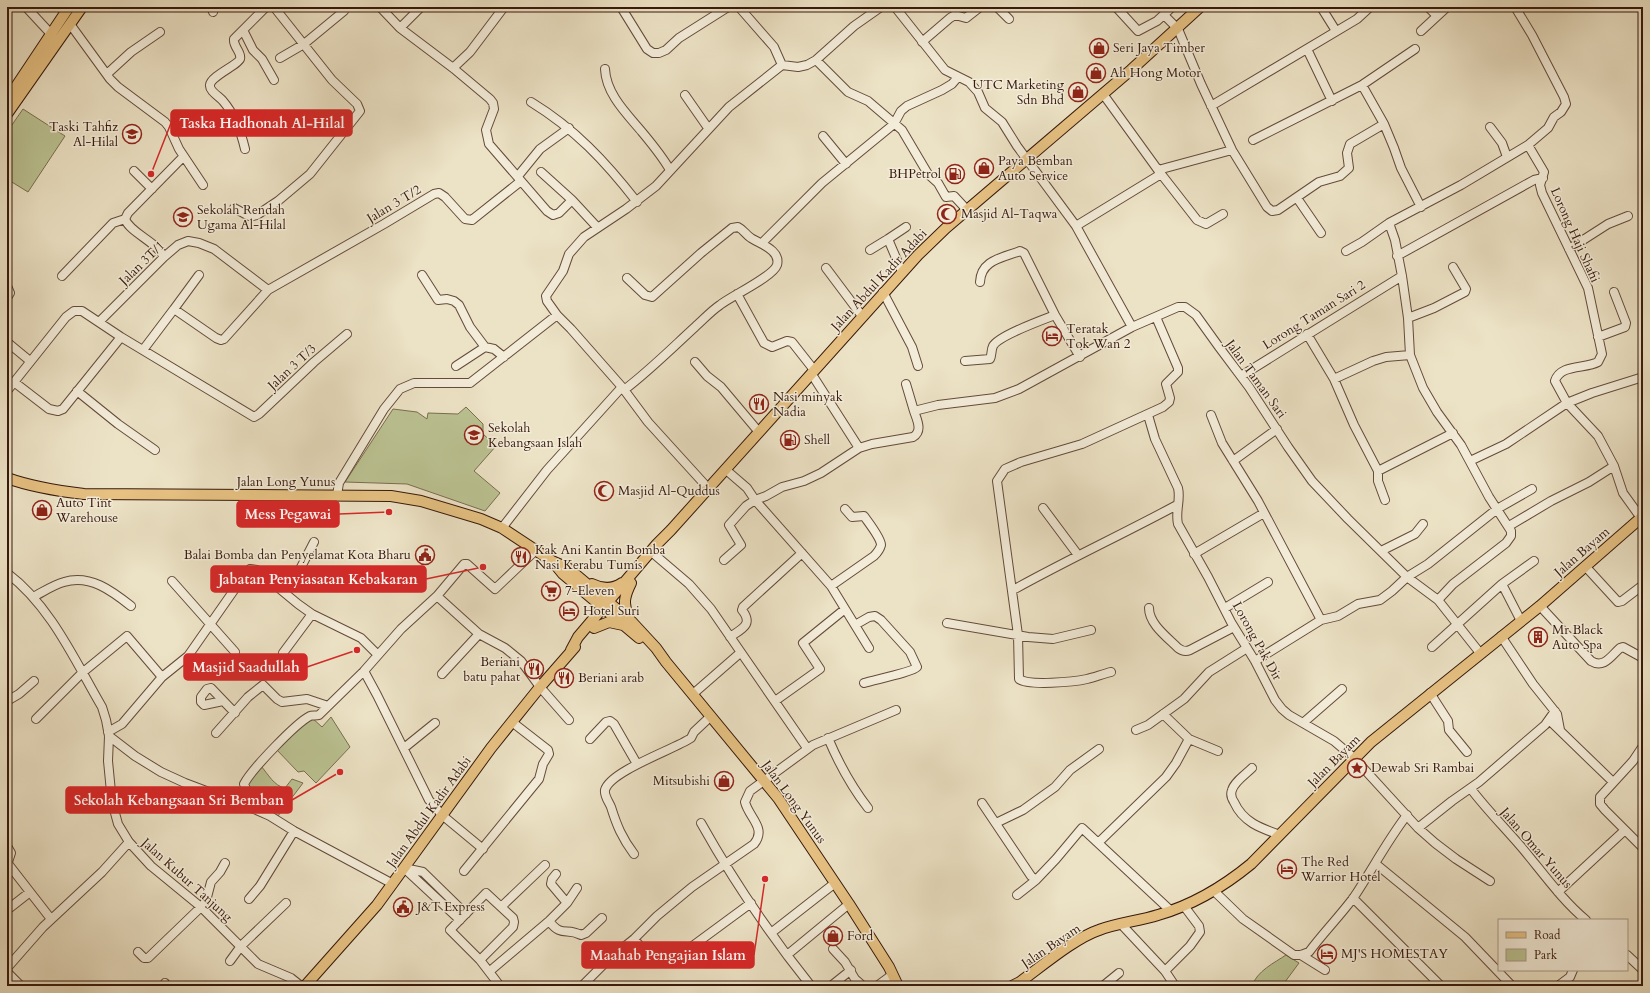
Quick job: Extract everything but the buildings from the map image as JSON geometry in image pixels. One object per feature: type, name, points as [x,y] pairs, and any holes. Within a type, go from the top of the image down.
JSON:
[{"type":"main road","points":[[7,100],[69,7]]},
{"type":"main road","points":[[63,17],[70,17],[82,7]]},
{"type":"main road","points":[[7,114],[82,7]]},
{"type":"main road","name":"Jalan Abdul Kadir Adabi","points":[[305,986],[357,929],[393,884],[442,814],[512,722],[571,650],[584,640],[591,626],[629,581],[657,544],[902,272],[931,242],[1178,29],[1200,7]]},
{"type":"main road","name":"Jalan Long Yunus","points":[[7,478],[59,491],[84,494],[377,494],[407,498],[481,519],[502,528],[537,549],[552,561],[568,568],[580,583],[629,624],[666,662],[764,780],[849,904],[898,986]]},
{"type":"main road","name":"Jalan Bayam","points":[[1016,985],[1078,941],[1098,930],[1171,911],[1214,891],[1234,879],[1280,835],[1371,742],[1540,606],[1642,517]]},
{"type":"main road","name":"Jalan Abdul Kadir Adabi","points":[[629,581],[662,547],[671,530]]},
{"type":"main road","points":[[580,583],[604,589],[629,581]]},
{"type":"main road","points":[[580,583],[591,603],[591,626],[609,622],[629,624],[625,602],[629,581]]},
{"type":"main road","name":"Jalan Long Yunus","points":[[890,971],[900,977],[906,986]]},
{"type":"street","points":[[26,7],[52,34]]},
{"type":"street","points":[[244,149],[237,123],[224,102],[211,89],[210,86],[211,82],[224,70],[238,62],[240,55],[234,42],[243,30],[266,7]]},
{"type":"street","points":[[234,208],[246,215],[253,216],[257,215],[278,201],[310,174],[359,113],[360,108],[332,80],[274,7]]},
{"type":"street","points":[[380,7],[400,28],[454,68],[493,103],[494,109],[486,130],[486,136],[490,144],[547,211],[553,215],[559,213],[572,200]]},
{"type":"street","points":[[400,28],[421,7]]},
{"type":"street","points":[[621,7],[647,49],[653,53],[659,53],[666,50],[679,38],[728,7]]},
{"type":"street","points":[[739,7],[774,47],[782,65]]},
{"type":"street","points":[[708,488],[648,422],[623,388],[557,315],[547,301],[546,296],[563,271],[569,254],[584,237],[637,202],[656,186],[729,107],[782,65],[798,67],[807,65],[816,60],[854,26],[881,7]]},
{"type":"street","points":[[895,7],[946,70],[970,82],[978,92],[986,108],[1002,122],[1026,160],[1076,226],[1090,248],[1132,327]]},
{"type":"street","points":[[922,42],[950,18],[955,15],[966,18],[980,7]]},
{"type":"street","points":[[997,7],[1009,19]]},
{"type":"street","points":[[1116,7],[1138,31],[1164,15],[1172,7]]},
{"type":"street","points":[[1321,7],[1336,31]]},
{"type":"street","points":[[1211,106],[1357,19],[1370,7]]},
{"type":"street","points":[[1428,7],[1437,16]]},
{"type":"street","points":[[1421,31],[1447,7]]},
{"type":"street","points":[[1346,251],[1355,247],[1389,223],[1421,207],[1528,145],[1548,128],[1554,117],[1565,108],[1566,104],[1564,97],[1532,35],[1515,7]]},
{"type":"street","points":[[454,68],[470,52],[502,8]]},
{"type":"street","points":[[280,58],[304,44],[344,11]]},
{"type":"street","points":[[1164,15],[1178,29],[1201,84],[1232,150],[1269,209],[1275,211],[1278,210],[1319,182],[1340,176],[1346,172],[1349,168],[1347,153],[1350,144],[1384,124]]},
{"type":"street","points":[[70,24],[118,87],[165,122],[183,157],[203,186]]},
{"type":"street","points":[[243,30],[253,50],[262,59],[274,80]]},
{"type":"street","points":[[107,74],[131,52],[160,32]]},
{"type":"street","points":[[1307,48],[1332,101]]},
{"type":"street","points":[[1254,140],[1362,85],[1415,49]]},
{"type":"street","points":[[816,60],[848,92],[868,102],[902,130],[928,174],[938,183],[946,197],[949,198],[954,196],[967,210]]},
{"type":"street","points":[[605,69],[605,77],[609,89],[622,109],[661,155],[670,170]]},
{"type":"street","points":[[762,243],[822,183],[894,124],[901,111],[907,106],[942,90],[952,84],[958,77]]},
{"type":"street","points":[[1362,85],[1384,124],[1401,168],[1421,207]]},
{"type":"street","points":[[1103,94],[1159,172],[1199,222],[1206,224],[1210,223],[1223,214]]},
{"type":"street","points":[[685,95],[708,128]]},
{"type":"street","points":[[531,102],[550,113],[593,149],[614,172],[637,202]]},
{"type":"street","points":[[1490,127],[1502,143],[1507,157]]},
{"type":"street","name":"Jalan 3 T/2","points":[[174,309],[221,340],[226,337],[268,290],[434,194],[439,193],[445,197],[465,219],[472,220],[519,179],[540,149],[569,128]]},
{"type":"street","points":[[823,136],[846,164]]},
{"type":"street","name":"Lorong Haji Shafii","points":[[1528,145],[1544,172],[1540,185],[1542,193],[1588,288],[1602,354],[1598,362],[1564,370],[1556,376],[1554,381],[1568,403],[1598,436],[1614,466],[1623,493],[1642,517]]},
{"type":"street","points":[[1076,226],[1159,172],[1232,150]]},
{"type":"street","points":[[62,276],[113,223],[125,219],[128,213],[183,157]]},
{"type":"street","points":[[134,171],[152,188]]},
{"type":"street","points":[[541,172],[572,200],[597,227]]},
{"type":"street","points":[[1398,256],[1528,184],[1543,178]]},
{"type":"street","points":[[1297,198],[1321,233]]},
{"type":"street","points":[[1570,249],[1608,224],[1628,216]]},
{"type":"street","points":[[125,219],[128,225],[158,247],[164,257]]},
{"type":"street","points":[[1389,223],[1402,276],[1408,318],[1410,355],[1423,388],[1437,412],[1453,433],[1497,509],[1509,526],[1511,536],[1506,543],[1453,584],[1438,600]]},
{"type":"street","points":[[502,528],[547,470],[623,388],[646,373],[719,305],[764,278],[777,265],[777,259],[774,253],[762,243],[748,236],[743,229],[738,227],[732,228],[701,252],[652,297],[645,295],[627,278]]},
{"type":"street","points":[[870,250],[906,227]]},
{"type":"street","points":[[888,239],[902,272]]},
{"type":"street","name":"Jalan 3T/1","points":[[99,322],[164,257],[184,242],[193,241],[214,249],[268,290]]},
{"type":"street","points":[[980,282],[982,270],[991,262],[1020,251],[1024,253],[1055,315],[1080,357]]},
{"type":"street","points":[[1408,318],[1434,308],[1465,292],[1466,289],[1453,267]]},
{"type":"street","points":[[826,268],[862,316]]},
{"type":"street","points":[[7,391],[66,317],[74,311],[82,311],[143,350],[199,275]]},
{"type":"street","points":[[422,275],[438,300],[447,299],[454,301],[459,305],[470,327],[484,347],[494,349],[504,356]]},
{"type":"street","name":"Lorong Taman Sari 2","points":[[1241,376],[1402,276]]},
{"type":"street","points":[[7,286],[10,293],[7,298]]},
{"type":"street","points":[[884,292],[912,347],[918,366]]},
{"type":"street","points":[[1598,337],[1626,325],[1614,292]]},
{"type":"street","points":[[737,294],[764,343],[772,347],[787,341],[792,342],[812,371],[859,448]]},
{"type":"street","name":"Jalan Taman Sari","points":[[914,411],[961,401],[995,398],[1019,389],[1080,357],[1132,327],[1156,318],[1178,307],[1185,307],[1191,310],[1250,386],[1312,481],[1407,577],[1438,600],[1480,653]]},
{"type":"street","points":[[337,495],[339,483],[384,409],[400,389],[414,383],[470,383],[557,315]]},
{"type":"street","points":[[965,362],[990,359],[991,349],[996,342],[1029,325],[1055,315]]},
{"type":"street","points":[[1111,672],[1084,679],[1053,682],[1022,682],[1019,679],[1018,635],[1013,590],[1000,510],[997,481],[1000,474],[1005,469],[1021,462],[1082,444],[1121,425],[1148,415],[1169,402],[1170,398],[1166,384],[1178,372],[1156,318]]},
{"type":"street","name":"Jalan 3 T/3","points":[[143,350],[254,417],[347,334]]},
{"type":"street","points":[[1307,334],[1334,379],[1354,425],[1378,471],[1378,481],[1385,500]]},
{"type":"street","points":[[14,382],[54,411],[63,409],[121,337]]},
{"type":"street","points":[[7,342],[30,362]]},
{"type":"street","points":[[456,366],[484,347]]},
{"type":"street","points":[[1334,379],[1373,361],[1386,357],[1410,355]]},
{"type":"street","points":[[695,362],[707,376],[721,387],[758,431]]},
{"type":"street","points":[[1470,461],[1506,444],[1568,403],[1592,393],[1643,377]]},
{"type":"street","points":[[724,560],[741,544],[729,525],[746,506],[782,487],[804,481],[820,473],[859,448],[872,444],[906,439],[917,434],[919,428],[906,384]]},
{"type":"street","points":[[77,391],[118,424],[154,450]]},
{"type":"street","points":[[1211,414],[1222,443],[1245,479],[1321,620]]},
{"type":"street","name":"Lorong Pak Dir","points":[[1148,415],[1155,439],[1178,488],[1180,497],[1177,505],[1176,516],[1178,524],[1234,627],[1255,661],[1275,700],[1289,715],[1334,741],[1354,758],[1418,828],[1456,859],[1490,881]]},
{"type":"street","points":[[1233,461],[1277,429]]},
{"type":"street","points":[[1378,471],[1453,433]]},
{"type":"street","points":[[1509,526],[1551,501],[1589,482],[1614,466]]},
{"type":"street","points":[[725,469],[747,488],[831,586],[869,648]]},
{"type":"street","points":[[1255,661],[1321,620],[1338,616],[1358,604],[1380,600],[1407,577],[1428,564],[1497,509],[1532,489]]},
{"type":"street","points":[[1013,590],[1177,505]]},
{"type":"street","points":[[1044,508],[1078,555]]},
{"type":"street","points":[[831,586],[874,556],[881,544],[864,516],[852,517],[845,509]]},
{"type":"street","points":[[1194,554],[1264,513]]},
{"type":"street","points":[[1381,551],[1415,534],[1423,524]]},
{"type":"street","points":[[284,592],[298,573],[314,542]]},
{"type":"street","points":[[254,809],[254,805],[244,787],[246,782],[293,730],[311,716],[319,715],[364,671],[401,629],[437,596],[465,564],[494,589],[496,589],[537,549]]},
{"type":"street","points":[[730,637],[745,626],[748,621],[747,616],[742,610],[743,607],[802,553]]},
{"type":"street","points":[[655,555],[711,609],[807,748]]},
{"type":"street","points":[[1432,648],[1502,584],[1534,561]]},
{"type":"street","points":[[1585,566],[1618,602],[1622,601],[1643,585]]},
{"type":"street","points":[[378,655],[361,638],[312,614],[257,570],[250,569],[188,656],[162,677],[122,724],[108,734],[135,756],[161,772],[184,783],[273,817],[294,831],[393,884]]},
{"type":"street","name":"Jalan Kubur Tanjung","points":[[7,573],[18,581],[42,607],[61,636],[102,707],[108,734],[108,761],[112,802],[118,824],[129,842],[151,866],[201,907],[261,966],[291,978],[301,986]]},
{"type":"street","points":[[33,597],[63,582],[81,580],[96,583],[115,594],[131,606]]},
{"type":"street","points":[[172,581],[235,652]]},
{"type":"street","points":[[1225,608],[1268,582]]},
{"type":"street","points":[[1502,584],[1521,621]]},
{"type":"street","points":[[437,596],[479,634],[505,648],[521,661],[540,687],[569,720]]},
{"type":"street","points":[[1540,606],[1591,661],[1597,665],[1602,664],[1623,647],[1643,658]]},
{"type":"street","points":[[1149,608],[1149,614],[1156,625],[1182,651],[1187,652],[1234,627]]},
{"type":"street","points":[[775,701],[820,669],[803,643],[845,609]]},
{"type":"street","points":[[283,653],[312,614]]},
{"type":"street","points":[[855,625],[875,616],[881,620],[910,652],[917,667],[911,671],[864,683]]},
{"type":"street","points":[[947,623],[1018,635],[1053,639],[1091,630]]},
{"type":"street","points":[[442,674],[479,634]]},
{"type":"street","points":[[36,719],[82,674],[127,636],[162,677]]},
{"type":"street","points":[[1501,636],[1533,684],[1555,711],[1559,718],[1560,730]]},
{"type":"street","points":[[1136,730],[1148,725],[1184,698],[1209,672],[1247,648]]},
{"type":"street","points":[[693,694],[740,653]]},
{"type":"street","points":[[364,671],[429,800],[442,814],[483,849]]},
{"type":"street","points":[[7,701],[19,694],[34,681]]},
{"type":"street","points":[[216,733],[248,697],[262,685],[282,702],[307,698],[328,706]]},
{"type":"street","points":[[1303,723],[1342,689]]},
{"type":"street","points":[[1430,693],[1448,721],[1449,730],[1467,752]]},
{"type":"street","points":[[223,701],[235,713]]},
{"type":"street","points":[[582,986],[608,960],[634,939],[657,916],[692,887],[754,844],[760,833],[746,808],[745,802],[750,791],[807,748],[896,710]]},
{"type":"street","points":[[1418,828],[1452,801],[1471,789],[1529,740],[1549,720],[1555,711]]},
{"type":"street","points":[[1163,714],[1189,738],[1218,751]]},
{"type":"street","points":[[634,854],[622,838],[605,795],[605,789],[610,782],[637,764],[691,738],[694,732],[711,716]]},
{"type":"street","points":[[1549,720],[1613,782]]},
{"type":"street","points":[[590,739],[606,722],[610,721],[614,724],[637,764]]},
{"type":"street","points":[[464,872],[539,779],[543,764],[548,754],[548,750],[512,722]]},
{"type":"street","points":[[404,748],[435,723]]},
{"type":"street","points":[[828,738],[845,773],[868,808]]},
{"type":"street","points":[[1098,843],[1166,777],[1176,763],[1189,738]]},
{"type":"street","points":[[1643,746],[1632,761],[1600,797],[1600,804],[1643,848]]},
{"type":"street","points":[[996,823],[1023,810],[1055,787],[1070,770],[1099,749]]},
{"type":"street","points":[[1252,768],[1235,785],[1232,790],[1231,797],[1242,815],[1249,823],[1280,835]]},
{"type":"street","name":"Jalan Omar Yunus","points":[[1471,789],[1483,805],[1517,841],[1568,904],[1585,919]]},
{"type":"street","points":[[982,803],[1031,876],[1036,880]]},
{"type":"street","points":[[1214,891],[1243,919],[1294,955],[1301,955],[1309,952],[1353,898],[1407,815]]},
{"type":"street","points":[[701,823],[725,865],[771,933],[811,986]]},
{"type":"street","points":[[1017,895],[1036,880],[1082,828],[1171,911]]},
{"type":"street","points":[[1558,892],[1625,830]]},
{"type":"street","points":[[249,898],[260,886],[294,831]]},
{"type":"street","points":[[7,968],[51,919],[102,872],[129,842]]},
{"type":"street","points":[[7,846],[11,853],[8,862],[9,866],[51,919]]},
{"type":"street","points":[[138,952],[144,958],[148,958],[201,907],[206,901],[211,882],[220,872],[225,863]]},
{"type":"street","points":[[1376,864],[1465,937],[1512,986]]},
{"type":"street","points":[[502,907],[545,865]]},
{"type":"street","points":[[404,868],[422,872],[466,914]]},
{"type":"street","points":[[404,868],[460,920]]},
{"type":"street","points":[[556,874],[552,879],[551,884],[567,902]]},
{"type":"street","points":[[771,933],[834,883]]},
{"type":"street","points":[[490,971],[549,921],[567,902],[577,888]]},
{"type":"street","points":[[7,910],[30,892]]},
{"type":"street","points":[[480,960],[514,925],[513,918],[486,893],[450,930],[490,971],[500,986]]},
{"type":"street","points":[[1353,898],[1441,986]]},
{"type":"street","points":[[230,961],[241,946],[286,903]]},
{"type":"street","points":[[634,939],[651,960],[655,960],[667,952],[676,957],[751,903]]},
{"type":"street","points":[[787,955],[849,904]]},
{"type":"street","points":[[1165,971],[1190,946],[1200,932],[1198,926],[1184,906]]},
{"type":"street","points":[[549,921],[554,929],[561,932],[571,932],[581,935],[586,933],[602,918]]},
{"type":"street","points":[[1121,924],[1165,971],[1175,986]]},
{"type":"street","points":[[833,950],[851,970],[855,979],[864,986]]},
{"type":"street","points":[[1301,955],[1325,970]]},
{"type":"street","points":[[1628,956],[1643,970]]},
{"type":"street","points":[[831,986],[851,970]]},
{"type":"street","points":[[877,986],[890,971]]},
{"type":"street","points":[[1558,986],[1570,977],[1573,971]]},
{"type":"street","points":[[7,972],[21,986]]},
{"type":"street","points":[[1103,986],[1119,973]]},
{"type":"green space","points":[[23,109],[65,136],[28,192],[7,179],[7,132]]},
{"type":"green space","points":[[466,407],[483,424],[483,434],[496,446],[474,471],[500,493],[485,511],[407,484],[345,482],[393,409],[417,412],[427,419],[428,413],[458,414]]},
{"type":"green space","points":[[311,717],[322,727],[331,717],[350,747],[316,783],[304,771],[298,772],[276,749]]},
{"type":"green space","points":[[261,766],[281,787],[285,788],[292,779],[303,783],[278,816],[258,804],[248,791],[246,785]]},
{"type":"green space","points":[[1286,955],[1299,963],[1282,986],[1252,986],[1254,981],[1262,972],[1271,964]]},
{"type":"place","name":"Seri Jaya Timber","points":[[1099,48]]},
{"type":"place","name":"Ah Hong Motor","points":[[1096,73]]},
{"type":"place","name":"UTC Marketing Sdn Bhd","points":[[1078,92]]},
{"type":"place","name":"Taski Tahfiz Al-Hilal","points":[[132,134]]},
{"type":"place","name":"Paya Bemban Auto Service","points":[[984,168]]},
{"type":"place","name":"Taska Hadhonah Al-Hilal","points":[[151,174]]},
{"type":"place","name":"BHPetrol","points":[[955,174]]},
{"type":"place","name":"Masjid Al-Taqwa","points":[[947,214]]},
{"type":"place","name":"Sekolah Rendah Ugama Al-Hilal","points":[[183,217]]},
{"type":"place","name":"Teratak Tok Wan 2","points":[[1052,336]]},
{"type":"place","name":"Nasi minyak Nadia","points":[[759,404]]},
{"type":"place","name":"Sekolah Kebangsaan Islah","points":[[474,435]]},
{"type":"place","name":"Shell","points":[[790,440]]},
{"type":"place","name":"Masjid Al-Quddus","points":[[604,491]]},
{"type":"place","name":"Auto Tint Warehouse","points":[[42,510]]},
{"type":"place","name":"Mess Pegawai","points":[[389,512]]},
{"type":"place","name":"Balai Bomba dan Penyelamat Kota Bharu","points":[[425,555]]},
{"type":"place","name":"Kak Ani Kantin Bomba Nasi Kerabu Tumis","points":[[521,557]]},
{"type":"place","name":"Jabatan Penyiasatan Kebakaran","points":[[483,567]]},
{"type":"place","name":"7-Eleven","points":[[551,591]]},
{"type":"place","name":"Hotel Suri","points":[[569,611]]},
{"type":"place","name":"Mr Black Auto Spa","points":[[1538,637]]},
{"type":"place","name":"Masjid Saadullah","points":[[357,650]]},
{"type":"place","name":"Beriani batu pahat","points":[[534,669]]},
{"type":"place","name":"Beriani arab","points":[[564,678]]},
{"type":"place","name":"Dewab Sri Rambai","points":[[1357,768]]},
{"type":"place","name":"Sekolah Kebangsaan Sri Bemban","points":[[340,772]]},
{"type":"place","name":"Mitsubishi","points":[[724,781]]},
{"type":"place","name":"The Red Warrior Hotel","points":[[1287,869]]},
{"type":"place","name":"Maahab Pengajian Islam","points":[[765,879]]},
{"type":"place","name":"J&T Express","points":[[403,907]]},
{"type":"place","name":"Ford","points":[[833,936]]},
{"type":"place","name":"MJ'S HOMESTAY","points":[[1327,954]]}]
